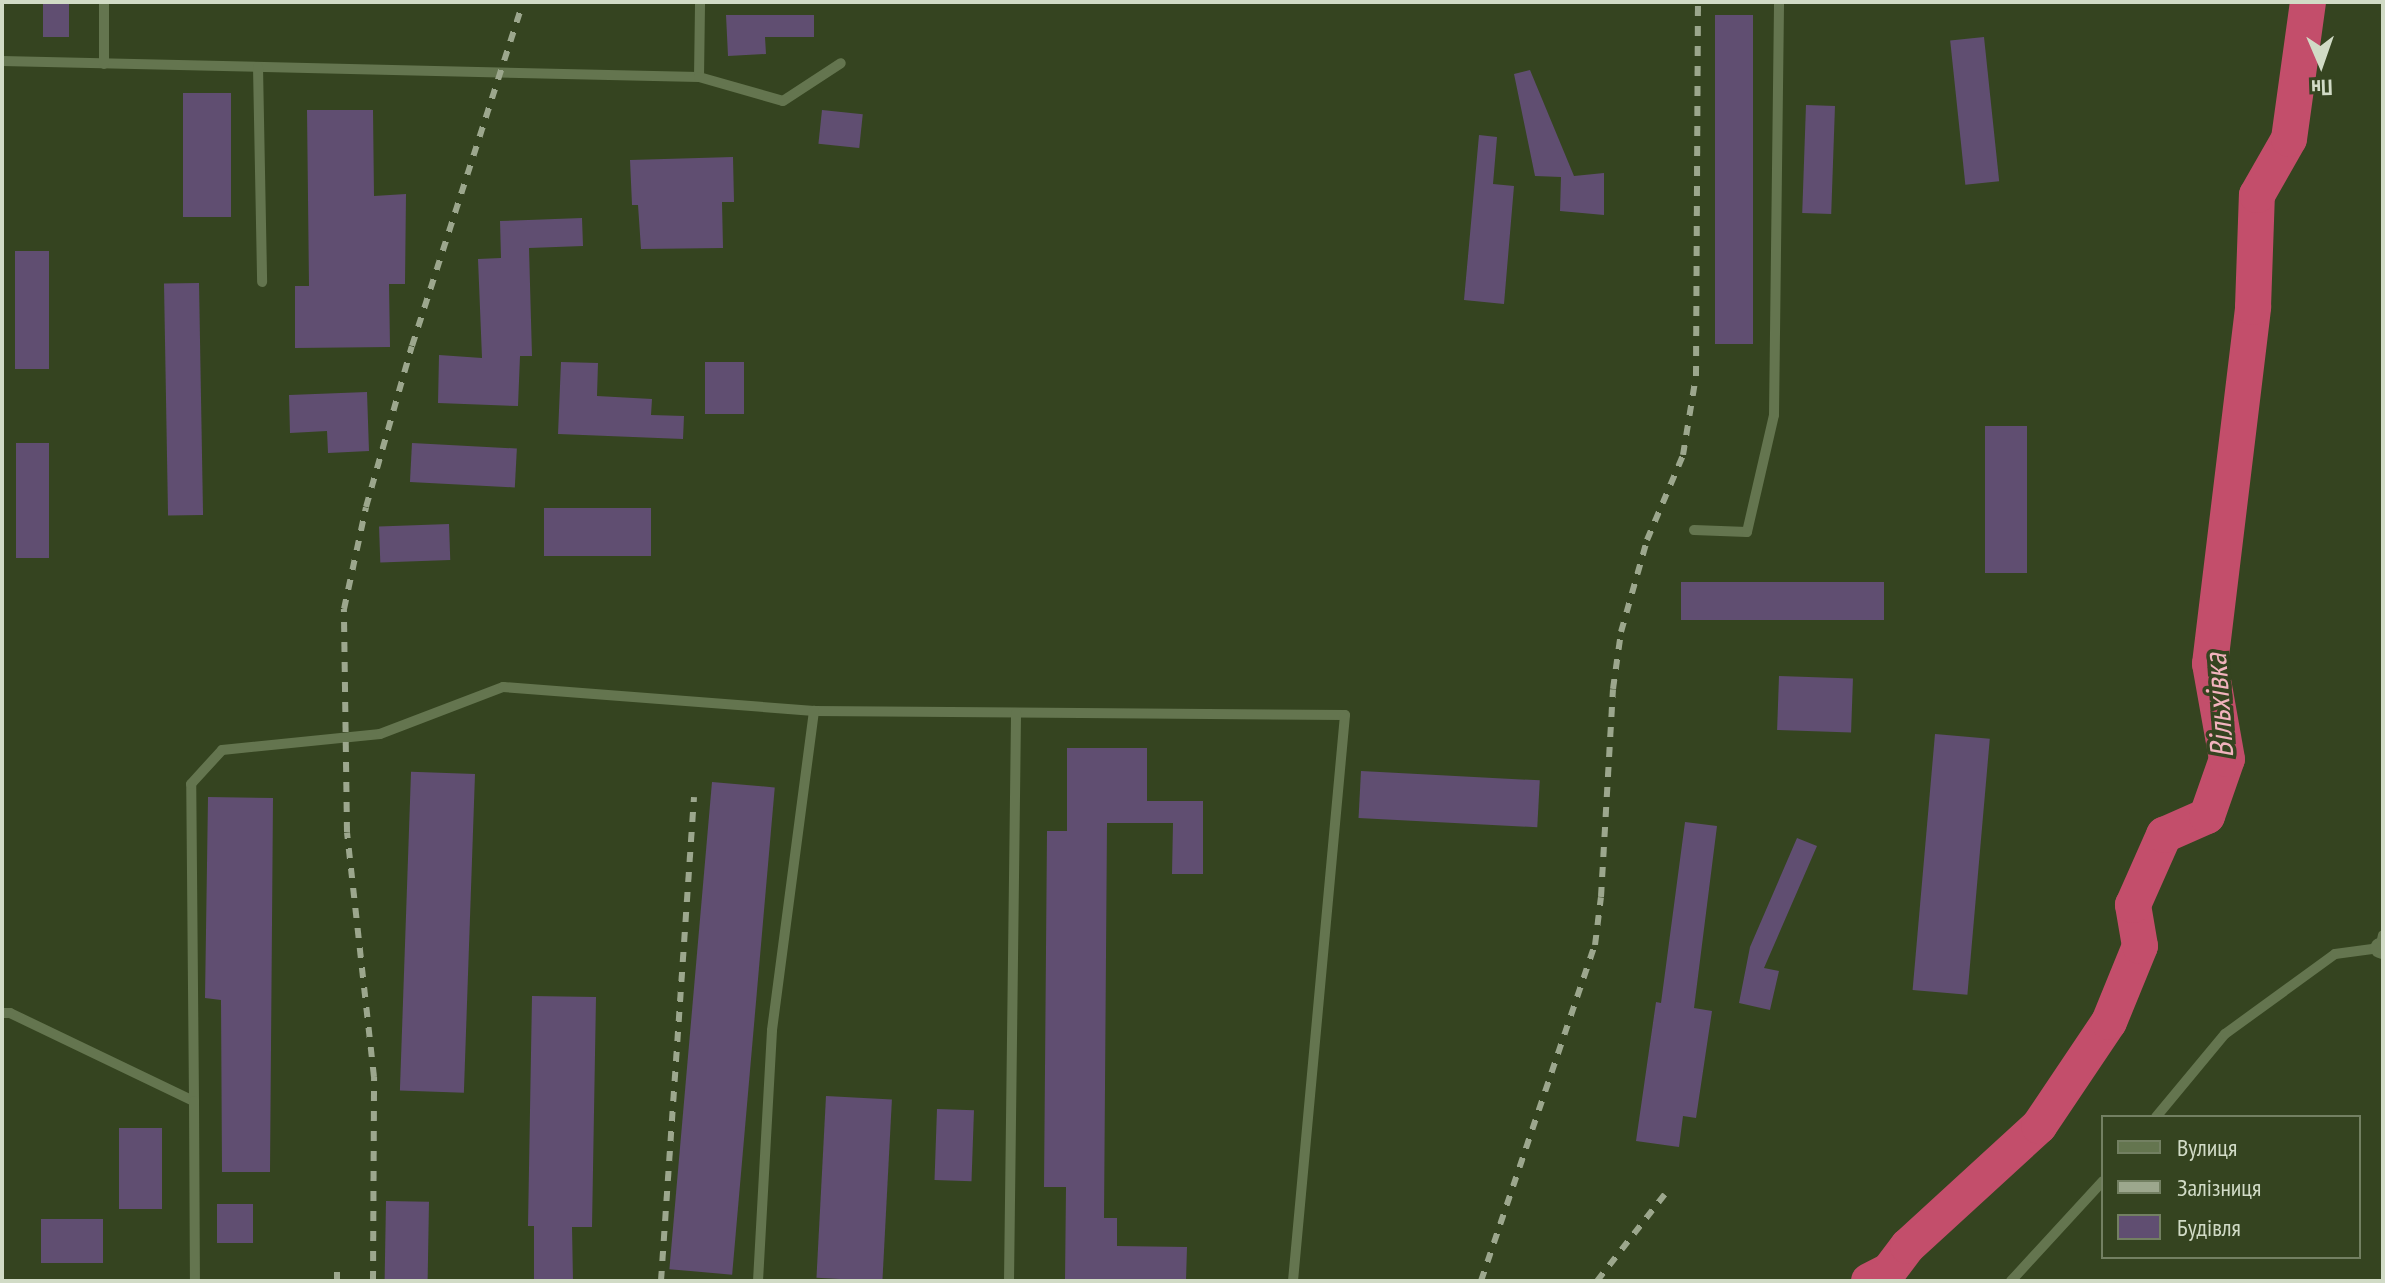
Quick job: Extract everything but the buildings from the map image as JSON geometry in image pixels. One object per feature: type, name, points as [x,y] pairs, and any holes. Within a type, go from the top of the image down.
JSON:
[{"type":"lane","points":[[104,2],[104,64]]},
{"type":"lane","points":[[699,77],[700,2]]},
{"type":"lane","points":[[1694,530],[1747,532],[1774,415],[1779,2]]},
{"type":"lane","points":[[2,61],[699,77],[783,101],[841,63]]},
{"type":"lane","points":[[258,67],[262,282]]},
{"type":"lane","points":[[195,1281],[191,784],[222,750],[380,734],[503,687],[814,711],[1345,715],[1293,1281]]},
{"type":"lane","points":[[758,1281],[772,1030],[814,711]]},
{"type":"lane","points":[[1009,1281],[1016,713]]},
{"type":"lane","points":[[2158,1115],[2225,1034],[2335,954],[2382,944]]},
{"type":"lane","points":[[2,1013],[10,1013],[194,1101]]},
{"type":"lane","points":[[2011,1281],[2101,1183]]},
{"type":"waterway","name":"Вільхівка","points":[[1869,1281],[1889,1271],[1908,1246],[2039,1126],[2109,1022],[2140,946],[2133,905],[2164,835],[2207,816],[2227,759],[2210,664],[2253,307],[2257,195],[2289,139],[2308,2]]},
{"type":"railway","points":[[373,1281],[374,1077],[347,832],[344,609],[366,507],[412,346],[523,2]]},
{"type":"railway","points":[[1481,1281],[1595,945],[1601,897],[1613,689],[1621,632],[1647,540],[1683,455],[1696,376],[1698,2]]},
{"type":"railway","points":[[661,1281],[694,797]]},
{"type":"railway","points":[[1597,1281],[1665,1194]]},
{"type":"railway","points":[[337,1272],[337,1281]]}]
